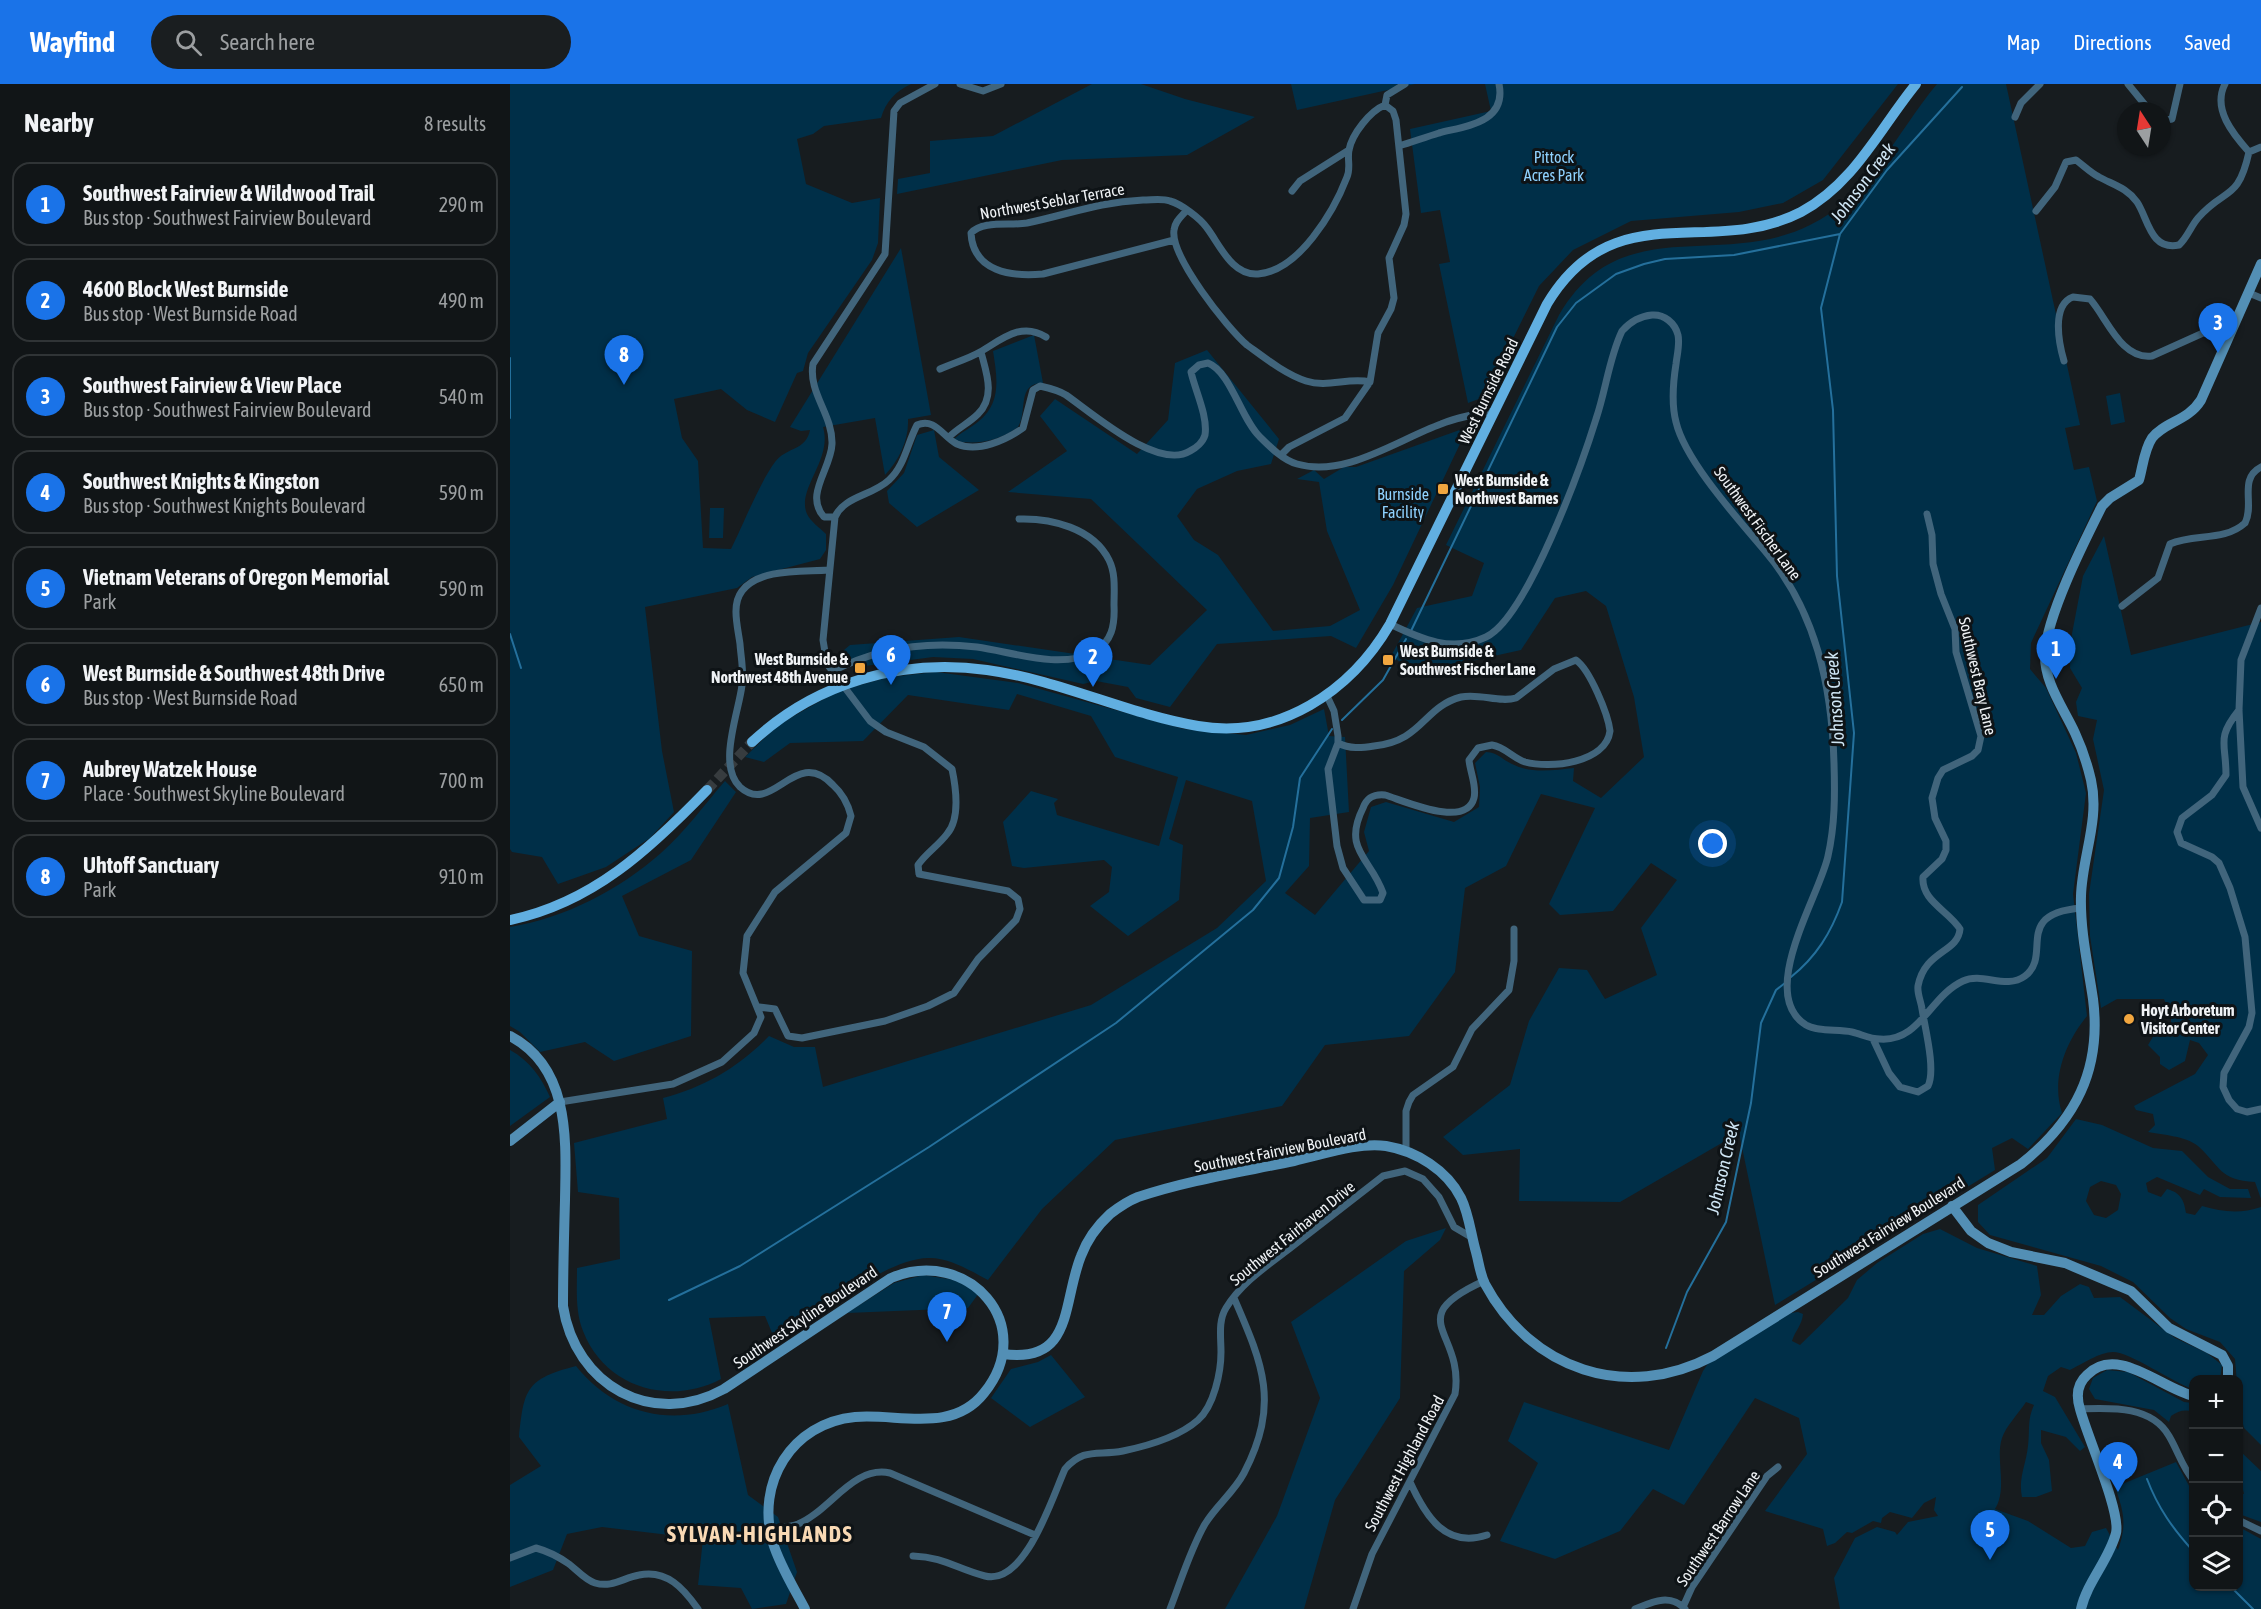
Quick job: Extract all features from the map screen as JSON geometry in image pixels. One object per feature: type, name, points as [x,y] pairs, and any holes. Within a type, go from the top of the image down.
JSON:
[{"type":"main road","name":"West Burnside Road","points":[[752,742],[796,707],[841,685],[903,670],[973,668],[1040,682],[1186,723],[1223,728],[1248,726],[1285,717],[1327,696],[1366,660],[1390,624],[1547,304],[1566,277],[1582,261],[1607,246],[1634,237],[1753,226],[1802,211],[1828,195],[1853,171],[1916,84]]},
{"type":"main road","points":[[510,920],[566,903],[610,877],[650,847],[707,790]]},
{"type":"street","points":[[835,517],[824,517],[815,500],[832,442],[828,422],[813,385],[813,364],[885,254],[894,111],[900,103],[935,84]]},
{"type":"street","points":[[960,84],[983,91],[1002,84]]},
{"type":"street","points":[[1292,191],[1308,176],[1349,150],[1371,114],[1384,105],[1387,95],[1405,84]]},
{"type":"street","points":[[1399,146],[1478,125],[1495,108],[1499,99],[1498,84]]},
{"type":"street","points":[[2015,117],[2021,103],[2040,84]]},
{"type":"street","points":[[2128,84],[2143,102]]},
{"type":"street","points":[[2171,119],[2180,84]]},
{"type":"street","points":[[2225,84],[2221,93],[2224,116],[2230,130],[2249,152]]},
{"type":"street","points":[[1281,455],[1289,447],[1345,418],[1370,382],[1378,333],[1391,309],[1394,298],[1389,258],[1404,225],[1406,214],[1396,120],[1393,111],[1384,105]]},
{"type":"street","points":[[2036,211],[2055,187],[2066,162],[2076,160],[2096,175],[2127,190],[2140,208],[2151,234],[2161,241],[2177,246],[2202,214],[2237,187],[2249,152],[2261,147]]},
{"type":"street","points":[[1349,150],[1349,174],[1322,226],[1299,252],[1266,272],[1251,274],[1234,264],[1219,248],[1206,226],[1186,211],[1176,221],[1174,240],[1206,297],[1246,343],[1280,367],[1308,382],[1323,384],[1358,379],[1370,382]]},
{"type":"street","name":"Northwest Seblar Terrace","points":[[1174,240],[1043,274],[1023,276],[996,271],[986,264],[975,250],[971,233],[981,226],[1025,223],[1109,201],[1171,201],[1186,211]]},
{"type":"street","name":"Southwest Fairview Boulevard","points":[[1003,1354],[1024,1356],[1045,1350],[1054,1342],[1062,1328],[1078,1264],[1087,1244],[1103,1221],[1129,1201],[1170,1188],[1342,1150],[1380,1145],[1406,1150],[1428,1163],[1450,1184],[1461,1200],[1484,1281],[1509,1320],[1534,1344],[1554,1357],[1595,1373],[1638,1377],[1663,1374],[1690,1367],[1713,1356],[2035,1153],[2058,1131],[2079,1099],[2091,1060],[2095,1019],[2081,908],[2093,820],[2092,783],[2082,749],[2049,678],[2045,654],[2048,631],[2102,506],[2110,498],[2139,480],[2147,448],[2156,435],[2196,409],[2261,264]]},
{"type":"street","points":[[2248,293],[2261,298]]},
{"type":"street","points":[[2064,361],[2059,324],[2064,302],[2073,297],[2090,300],[2123,345],[2135,354],[2145,357],[2223,324],[2234,324]]},
{"type":"street","name":"Southwest Fischer Lane","points":[[1390,624],[1430,642],[1461,644],[1487,637],[1509,617],[1538,564],[1572,490],[1622,331],[1628,324],[1649,315],[1667,319],[1678,337],[1673,399],[1680,434],[1721,499],[1786,580],[1820,653],[1828,681],[1833,717],[1832,836],[1824,874],[1793,946],[1789,970],[1790,999],[1796,1015],[1806,1025],[1852,1032],[1874,1039],[1898,1038],[1914,1029],[1942,996],[1963,981],[1975,978],[2010,982],[2025,976],[2033,964],[2037,936],[2046,919],[2058,912],[2081,908]]},
{"type":"street","points":[[940,369],[981,352],[1006,334],[1020,331],[1039,333],[1046,337]]},
{"type":"street","points":[[949,437],[958,427],[978,413],[988,397],[989,381],[981,352]]},
{"type":"street","points":[[759,1007],[775,1009],[788,1036],[802,1038],[885,1021],[928,1006],[954,993],[978,959],[1016,920],[1020,909],[1018,899],[1008,891],[919,874],[918,865],[924,855],[949,833],[956,789],[952,769],[924,747],[886,732],[870,721],[827,664],[823,640],[828,570],[835,517],[839,508],[879,488],[896,473],[917,425],[928,423],[955,443],[968,447],[986,446],[1013,436],[1023,428],[1033,390],[1040,386],[1064,394],[1123,436],[1151,450],[1169,455],[1186,454],[1198,447],[1205,435],[1204,420],[1191,372],[1198,364],[1208,363],[1220,371],[1258,435],[1281,455],[1300,465],[1339,465],[1354,461],[1443,423],[1494,411]]},
{"type":"street","points":[[2122,606],[2158,578],[2170,544],[2178,540],[2225,534],[2245,523],[2250,508],[2248,481],[2252,473],[2261,467]]},
{"type":"street","name":"Southwest Bray Lane","points":[[1874,1039],[1895,1083],[1903,1089],[1922,1090],[1931,1079],[1932,1070],[1918,991],[1922,973],[1930,960],[1956,943],[1960,929],[1927,896],[1922,886],[1923,877],[1942,859],[1946,850],[1946,841],[1935,818],[1934,787],[1943,770],[1972,756],[1978,750],[1981,736],[1956,652],[1955,629],[1941,594],[1933,564],[1932,535],[1927,514]]},
{"type":"street","points":[[831,672],[852,661],[900,648],[920,646],[969,646],[1061,660],[1084,657],[1101,647],[1108,641],[1115,617],[1113,574],[1103,551],[1071,527],[1043,518],[1019,519]]},
{"type":"street","points":[[510,1141],[560,1102],[673,1084],[702,1072],[729,1057],[750,1038],[760,1023],[759,1007],[743,973],[747,936],[775,892],[846,833],[851,816],[839,791],[820,774],[813,771],[802,772],[770,792],[757,794],[748,792],[738,784],[732,773],[730,763],[732,735],[742,686],[738,598],[747,586],[761,577],[828,570]]},
{"type":"street","points":[[2261,608],[2241,660],[2239,710],[2243,787],[2261,828]]},
{"type":"street","points":[[1327,696],[1334,711],[1338,743],[1328,769],[1336,846],[1347,876],[1364,900],[1372,902],[1380,900],[1383,893],[1359,854],[1355,831],[1360,813],[1370,797],[1377,794],[1385,795],[1447,814],[1455,814],[1471,805],[1474,798],[1469,760],[1478,748],[1492,745],[1528,763],[1557,764],[1598,751],[1609,738],[1610,731],[1590,677],[1584,666],[1576,660],[1554,669],[1516,698],[1471,696],[1442,705],[1410,736],[1398,742],[1353,748],[1338,743]]},
{"type":"street","points":[[2239,710],[2226,726],[2222,745],[2226,775],[2212,795],[2182,818],[2177,831],[2181,843],[2212,857],[2219,863],[2243,929],[2252,1019],[2225,1070],[2223,1082],[2226,1096],[2235,1107],[2247,1112],[2261,1109]]},
{"type":"street","points":[[1406,1150],[1406,1111],[1413,1095],[1453,1067],[1472,1029],[1509,990],[1514,961],[1514,929]]},
{"type":"street","name":"Southwest Skyline Boulevard","points":[[510,1036],[532,1051],[545,1065],[560,1102],[565,1131],[563,1297],[567,1328],[587,1365],[623,1394],[646,1402],[674,1405],[707,1398],[744,1377],[891,1278],[918,1271],[952,1274],[980,1290],[999,1318],[1003,1354],[993,1380],[982,1396],[972,1405],[952,1414],[923,1420],[863,1417],[843,1419],[822,1425],[801,1438],[787,1452],[774,1476],[769,1507],[771,1530],[777,1553],[805,1609]]},
{"type":"street","name":"Southwest Fairhaven Drive","points":[[1035,1535],[1065,1469],[1074,1459],[1082,1454],[1125,1451],[1180,1431],[1200,1419],[1210,1401],[1218,1378],[1221,1355],[1221,1319],[1234,1298],[1250,1280],[1383,1176],[1405,1171],[1423,1179],[1449,1214],[1454,1227],[1471,1237]]},
{"type":"street","points":[[1952,1206],[1971,1232],[1996,1247],[2065,1263],[2131,1291],[2169,1328],[2222,1355],[2228,1366],[2228,1375]]},
{"type":"street","name":"Southwest Highland Road","points":[[1353,1609],[1372,1554],[1455,1394],[1456,1364],[1441,1328],[1443,1308],[1456,1293],[1484,1281]]},
{"type":"street","points":[[1170,1609],[1206,1523],[1244,1474],[1261,1431],[1264,1413],[1263,1370],[1234,1298]]},
{"type":"street","points":[[2081,1609],[2114,1538],[2117,1524],[2112,1500],[2080,1409],[2077,1395],[2081,1381],[2090,1372],[2104,1364],[2123,1365],[2189,1395]]},
{"type":"street","points":[[2080,1409],[2119,1409],[2152,1418],[2168,1434],[2189,1473]]},
{"type":"street","name":"Southwest Barrow Lane","points":[[1684,1608],[1692,1587],[1767,1476],[1778,1467]]},
{"type":"street","points":[[771,1530],[798,1524],[815,1514],[862,1476],[877,1470],[890,1473],[1035,1535],[1021,1562],[1006,1575],[996,1577],[985,1576],[935,1557],[914,1556]]},
{"type":"street","points":[[1410,1482],[1421,1506],[1445,1535],[1463,1539],[1487,1536]]},
{"type":"street","points":[[2243,1522],[2261,1531]]},
{"type":"street","points":[[510,1558],[536,1548],[566,1563],[592,1582],[604,1585],[639,1575],[654,1574],[668,1578],[685,1589],[698,1609]]},
{"type":"street","points":[[1635,1609],[1666,1599],[1677,1601],[1684,1608]]},
{"type":"green space","points":[[510,84],[911,84],[892,98],[881,118],[824,126],[813,134],[797,139],[806,184],[852,203],[880,198],[878,243],[872,260],[808,353],[803,371],[797,373],[775,422],[747,410],[721,389],[674,399],[682,438],[698,461],[703,548],[731,549],[769,470],[779,457],[800,445],[808,437],[810,430],[801,431],[790,427],[901,248],[931,415],[908,419],[907,434],[902,449],[895,463],[885,475],[875,418],[823,427],[825,439],[823,451],[806,494],[805,504],[808,517],[826,534],[826,550],[820,559],[752,577],[737,588],[645,607],[662,751],[674,812],[650,838],[606,867],[558,884],[542,857],[512,852],[510,849]]},
{"type":"green space","points":[[1092,84],[1141,84],[1185,99],[1255,117],[1187,155],[1062,160],[897,194],[898,179],[930,173],[930,141],[993,136]]},
{"type":"green space","points":[[1291,84],[1415,84],[1297,110]]},
{"type":"green space","name":"Pittock Acres Park","points":[[1485,84],[1898,84],[1823,180],[1783,203],[1739,212],[1631,221],[1573,250],[1539,286],[1484,397],[1468,403],[1439,264],[1450,262],[1440,210],[1421,213],[1410,129],[1491,111]]},
{"type":"green space","points":[[1937,84],[2006,84],[2080,425],[2065,428],[2074,470],[2089,467],[2097,501],[2031,643],[2030,669],[2046,688],[2076,753],[2086,793],[2073,894],[2087,1016],[2072,1038],[2062,1062],[2058,1087],[2062,1113],[2028,1149],[2012,1138],[1992,1148],[1995,1170],[1775,1305],[1739,1133],[1620,1202],[1519,1201],[1520,1149],[1463,1155],[1443,1137],[1510,1085],[1529,1021],[1559,968],[1587,970],[1605,999],[1657,975],[1641,928],[1677,880],[1651,863],[1613,911],[1560,915],[1549,904],[1595,808],[1541,794],[1506,866],[1465,888],[1455,972],[1409,1036],[1325,1045],[1282,1106],[1115,1140],[1042,1209],[988,1280],[959,1265],[936,1258],[910,1261],[870,1279],[777,1345],[765,1316],[709,1318],[721,1379],[701,1387],[681,1391],[661,1391],[623,1378],[607,1366],[593,1351],[580,1323],[577,1268],[620,1259],[619,1198],[578,1192],[574,1143],[667,1119],[663,1098],[707,1082],[746,1057],[769,1036],[794,1047],[815,1047],[823,1087],[1091,1005],[1217,928],[1266,881],[1252,801],[1186,780],[1169,839],[1183,845],[1179,900],[1128,936],[1090,906],[1109,892],[1112,867],[1104,860],[1024,868],[1012,866],[1003,822],[1031,791],[1058,799],[1054,803],[1057,815],[1159,846],[1178,777],[1115,757],[1091,716],[1017,694],[1009,710],[908,695],[863,741],[790,743],[764,762],[745,757],[778,725],[838,691],[889,677],[936,672],[1018,683],[1184,729],[1246,735],[1290,725],[1324,709],[1329,736],[1345,737],[1349,812],[1310,818],[1309,866],[1285,893],[1315,915],[1369,851],[1364,832],[1371,807],[1386,802],[1454,822],[1479,807],[1480,787],[1475,763],[1486,752],[1527,769],[1574,768],[1573,781],[1601,798],[1644,757],[1634,697],[1606,606],[1586,591],[1555,598],[1521,650],[1417,673],[1391,656],[1417,608],[1472,596],[1484,563],[1446,545],[1559,315],[1584,283],[1612,263],[1642,252],[1674,247],[1742,243],[1776,237],[1810,225],[1831,213],[1866,181]]},
{"type":"green space","points":[[1034,335],[1043,383],[1035,384],[1026,393],[1018,427],[1003,436],[987,441],[953,440],[979,421],[991,406],[996,389],[993,351]]},
{"type":"green space","name":"Burnside Facility","points":[[1207,350],[1279,439],[1271,464],[1237,471],[1197,489],[1177,516],[1194,540],[1218,555],[1273,631],[1330,626],[1360,610],[1327,531],[1319,482],[1297,479],[1314,470],[1324,479],[1344,467],[1356,467],[1468,427],[1393,585],[1356,648],[1331,636],[1217,644],[1170,707],[1136,698],[1128,687],[1096,681],[1083,684],[973,659],[933,657],[865,666],[832,660],[850,645],[959,637],[1150,665],[1207,610],[1091,499],[1008,492],[1067,451],[1040,416],[1055,399],[1137,454],[1168,420],[1175,363]]},
{"type":"green space","points":[[2120,393],[2125,422],[2111,425],[2106,396]]},
{"type":"green space","points":[[934,430],[939,457],[979,490],[917,527],[889,503],[887,491],[904,473],[917,435]]},
{"type":"green space","points":[[710,508],[724,508],[723,538],[709,538]]},
{"type":"green space","points":[[2104,536],[2131,655],[2261,622],[2261,1199],[2255,1182],[2243,1181],[2227,1175],[2193,1143],[2181,1138],[2148,1132],[2155,1125],[2153,1114],[2136,1110],[2134,1106],[2195,1074],[2208,1055],[2199,1043],[2190,1040],[2185,1061],[2169,1070],[2160,1064],[2160,1057],[2148,1045],[2157,1030],[2171,1032],[2171,1017],[2164,999],[2117,999],[2101,1008],[2090,936],[2089,894],[2104,790],[2093,739],[2097,720],[2078,716],[2076,702],[2082,688],[2070,668],[2071,639],[2083,576]]},
{"type":"green space","points":[[725,781],[736,792],[691,860],[622,896],[639,936],[692,951],[691,1036],[614,1061],[585,1042],[540,1052],[520,1032],[510,1026],[510,927],[531,923],[571,909],[627,879],[670,845]]},
{"type":"green space","points":[[510,1050],[534,1070],[550,1097],[510,1126]]},
{"type":"green space","points":[[2076,1119],[2102,1125],[2153,1148],[2182,1151],[2208,1177],[2230,1189],[2248,1189],[2251,1198],[2220,1197],[2204,1189],[2200,1195],[2157,1177],[2146,1183],[2148,1192],[2161,1197],[2167,1189],[2176,1193],[2183,1201],[2186,1213],[2195,1215],[2202,1206],[2232,1211],[2246,1211],[2261,1207],[2261,1445],[2244,1428],[2243,1375],[2236,1375],[2235,1359],[2220,1342],[2186,1329],[2170,1318],[2133,1282],[2101,1266],[1990,1235],[1978,1222],[1978,1205],[2047,1158]],"holes":[[[2101,1181],[2116,1185],[2121,1194],[2118,1210],[2106,1218],[2094,1215],[2086,1201],[2090,1187]]]},
{"type":"green space","points":[[1446,1228],[1440,1240],[1404,1271],[1400,1398],[1335,1500],[1304,1609],[1225,1609],[1277,1516],[1320,1398],[1291,1322],[1406,1241]]},
{"type":"green space","points":[[1940,1229],[1977,1248],[2037,1266],[2041,1295],[2032,1315],[2044,1315],[2061,1296],[2080,1284],[2089,1287],[2094,1298],[2120,1297],[2175,1338],[2207,1353],[2222,1365],[2221,1375],[2189,1375],[2189,1387],[2120,1353],[2113,1352],[2097,1356],[2070,1370],[2061,1367],[2048,1376],[2043,1391],[2055,1397],[2085,1447],[2080,1451],[2066,1437],[2041,1430],[2041,1443],[2049,1460],[2052,1491],[2036,1497],[2022,1497],[2022,1478],[2034,1405],[2026,1402],[2002,1438],[2000,1446],[2001,1492],[1995,1509],[2028,1521],[2071,1548],[2085,1546],[2092,1532],[2106,1528],[2118,1550],[2123,1533],[2123,1518],[2115,1487],[2176,1462],[2189,1486],[2189,1591],[2243,1591],[2243,1529],[2261,1539],[2261,1609],[1840,1609],[1834,1578],[1855,1538],[1877,1527],[1895,1532],[1897,1535],[1908,1522],[1938,1516],[1934,1510],[1936,1497],[1924,1503],[1912,1518],[1890,1512],[1882,1518],[1881,1523],[1873,1521],[1852,1533],[1847,1532],[1835,1543],[1827,1546],[1823,1529],[1765,1511],[1807,1454],[1799,1418],[1755,1398],[1684,1505],[1653,1489],[1620,1531],[1555,1559],[1500,1541],[1538,1463],[1508,1441],[1524,1402],[1669,1450],[1703,1371],[1713,1356],[1777,1315],[1798,1312],[1803,1314],[1792,1341],[1800,1345],[1848,1298],[1857,1280],[1877,1263],[1923,1234]]},
{"type":"green space","points":[[923,1275],[955,1280],[979,1293],[968,1308],[847,1313],[894,1283]]},
{"type":"green space","points":[[1051,1355],[1085,1397],[1030,1427],[991,1398],[1011,1369],[1038,1362]]},
{"type":"green space","points":[[576,1366],[608,1396],[645,1412],[686,1415],[728,1404],[748,1495],[778,1517],[797,1572],[786,1604],[752,1609],[741,1588],[698,1585],[703,1539],[602,1527],[567,1534],[553,1570],[510,1587],[510,1485],[541,1466],[519,1437],[523,1407],[531,1388],[537,1382],[559,1371]]},
{"type":"green space","points":[[2107,1370],[2128,1372],[2189,1403],[2189,1412],[2176,1413],[2171,1416],[2169,1422],[2154,1410],[2095,1399],[2089,1389],[2093,1378]]},
{"type":"green space","points":[[2243,1454],[2261,1471],[2261,1522],[2243,1515]]},
{"type":"waterway","name":"Johnson Creek","points":[[1791,977],[1822,944],[1842,902],[1854,733],[1837,576],[1833,410],[1821,308],[1840,234],[1887,170],[1962,87]]},
{"type":"waterway","points":[[1411,631],[1557,327],[1576,303],[1616,274],[1644,264],[1665,259],[1734,255],[1840,234]]},
{"type":"waterway","points":[[510,358],[510,418]]},
{"type":"waterway","points":[[510,634],[521,668]]},
{"type":"waterway","points":[[1342,720],[1383,680],[1406,639]]},
{"type":"waterway","points":[[669,1300],[740,1266],[929,1147],[1116,1023],[1253,910],[1279,878],[1293,827],[1300,778],[1332,729]]},
{"type":"waterway","name":"Johnson Creek","points":[[1666,1348],[1687,1292],[1726,1222],[1751,1103],[1761,1023],[1776,990],[1785,983]]},
{"type":"waterway","points":[[2147,1479],[2167,1518],[2189,1546]]},
{"type":"waterway","points":[[2235,1591],[2253,1609]]},
{"type":"tunnel","points":[[707,790],[752,742]]},
{"type":"place","name":"Southwest Fairview & View Place","points":[[2218,353]]},
{"type":"place","name":"Uhtoff Sanctuary","points":[[624,385]]},
{"type":"place","name":"West Burnside & Northwest Barnes","points":[[1443,489]]},
{"type":"place","name":"West Burnside & Southwest Fischer Lane","points":[[1388,660]]},
{"type":"place","name":"West Burnside & Northwest 48th Avenue","points":[[860,668]]},
{"type":"place","name":"Southwest Fairview & Wildwood Trail","points":[[2056,679]]},
{"type":"place","name":"West Burnside & Southwest 48th Drive","points":[[891,685]]},
{"type":"place","name":"4600 Block West Burnside","points":[[1093,687]]},
{"type":"place","name":"Hoyt Arboretum Visitor Center","points":[[2129,1019]]},
{"type":"place","name":"Aubrey Watzek House","points":[[947,1342]]},
{"type":"place","name":"Southwest Knights & Kingston","points":[[2118,1492]]},
{"type":"place","name":"Vietnam Veterans of Oregon Memorial","points":[[1990,1560]]},
{"type":"district","name":"SYLVAN-HIGHLANDS","points":[[760,1534]]}]
